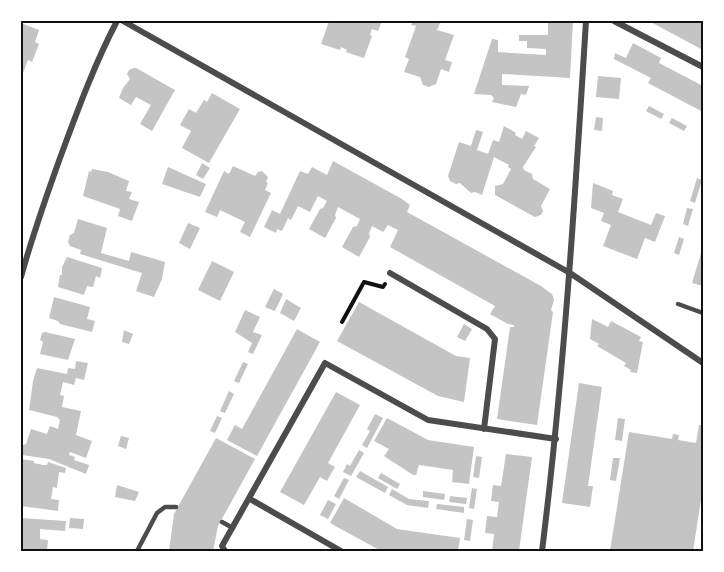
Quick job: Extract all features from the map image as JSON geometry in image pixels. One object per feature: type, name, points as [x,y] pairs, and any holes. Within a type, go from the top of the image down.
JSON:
[{"type":"street","points":[[21,277],[44,204],[99,55],[117,21]]},
{"type":"street","points":[[123,21],[570,273],[703,363]]},
{"type":"street","points":[[542,551],[556,439],[570,273],[586,21]]},
{"type":"street","points":[[614,21],[703,67]]},
{"type":"street","points":[[390,273],[488,328],[495,339],[484,429]]},
{"type":"street","points":[[225,551],[222,546],[325,363],[428,420],[556,439]]},
{"type":"street","points":[[250,499],[341,551]]},
{"type":"lane","points":[[678,304],[703,313]]},
{"type":"lane","points":[[137,551],[157,513],[165,507],[176,507]]},
{"type":"lane","points":[[222,522],[233,528]]},
{"type":"path","points":[[342,322],[364,282],[383,287],[390,273]]},
{"type":"building","points":[[329,21],[382,21],[378,31],[372,29],[370,35],[372,36],[364,58],[346,52],[347,50],[341,47],[340,50],[321,44]]},
{"type":"building","points":[[413,21],[441,21],[437,30],[454,35],[445,60],[452,62],[449,72],[441,69],[436,84],[429,87],[423,85],[420,77],[404,72],[409,59],[405,57],[416,26],[411,25]]},
{"type":"building","points":[[548,21],[573,21],[570,78],[502,74],[502,85],[529,86],[526,95],[521,94],[516,107],[492,102],[494,98],[491,95],[474,94],[492,39],[498,40],[498,52],[546,55],[546,49],[527,48],[527,41],[519,41],[519,35],[548,35]]},
{"type":"building","points":[[649,21],[703,21],[703,50],[673,34]]},
{"type":"building","points":[[21,23],[39,30],[35,42],[39,44],[32,62],[28,60],[23,73],[21,72]]},
{"type":"building","points":[[633,43],[661,58],[659,63],[703,86],[703,112],[648,83],[651,78],[614,59],[615,53],[626,58]]},
{"type":"building","points":[[134,68],[175,90],[152,131],[140,124],[151,105],[136,97],[131,105],[119,98],[130,79],[127,74],[129,70]]},
{"type":"building","points":[[598,76],[621,78],[619,99],[596,97]]},
{"type":"building","points":[[212,93],[240,109],[209,163],[182,148],[191,131],[180,125],[189,109],[196,113],[204,100],[207,102]]},
{"type":"building","points":[[649,106],[664,114],[661,119],[646,111]]},
{"type":"building","points":[[596,117],[603,118],[602,131],[594,130]]},
{"type":"building","points":[[672,118],[687,126],[684,131],[669,123]]},
{"type":"building","points":[[504,126],[522,139],[526,131],[539,138],[523,167],[532,174],[533,179],[550,189],[541,206],[543,211],[541,215],[535,217],[495,195],[495,186],[503,184],[511,169],[509,165],[494,157],[482,195],[471,193],[460,183],[450,181],[448,176],[459,142],[471,146],[476,130],[483,132],[477,150],[488,154],[493,140],[499,142]]},
{"type":"building","points":[[333,161],[402,199],[410,205],[407,212],[552,294],[554,300],[551,310],[553,312],[537,425],[497,419],[510,327],[514,325],[490,314],[495,306],[390,247],[398,230],[388,225],[383,232],[372,226],[370,237],[359,257],[342,247],[360,219],[338,207],[336,218],[325,238],[309,229],[327,201],[318,196],[310,212],[298,206],[291,220],[288,218],[282,231],[277,229],[276,233],[264,227],[272,210],[280,214],[300,171],[308,174],[312,167],[327,175]]},
{"type":"building","points":[[202,163],[210,168],[203,179],[196,175]]},
{"type":"building","points":[[233,166],[255,176],[262,171],[268,177],[265,190],[271,193],[250,237],[240,232],[245,222],[220,210],[217,217],[205,212],[224,171],[229,174]]},
{"type":"building","points":[[168,167],[206,184],[200,197],[162,184]]},
{"type":"building","points":[[92,169],[108,172],[129,181],[126,191],[132,192],[129,199],[139,202],[132,221],[118,216],[120,209],[83,196],[89,171],[91,172]]},
{"type":"building","points":[[697,178],[702,180],[695,203],[690,201]]},
{"type":"building","points":[[593,183],[613,191],[612,195],[623,199],[618,212],[651,225],[656,213],[665,216],[655,242],[645,238],[637,259],[603,246],[611,225],[601,221],[604,213],[591,208]]},
{"type":"building","points":[[687,208],[693,209],[688,226],[683,224]]},
{"type":"building","points":[[78,219],[107,228],[101,253],[129,261],[131,252],[165,262],[162,279],[154,297],[136,291],[142,273],[80,254],[81,250],[70,246],[68,242],[70,235],[74,233]]},
{"type":"building","points":[[188,223],[200,228],[190,249],[179,243]]},
{"type":"building","points":[[679,237],[684,239],[679,255],[674,253]]},
{"type":"building","points":[[703,250],[703,286],[692,283]]},
{"type":"building","points":[[67,257],[102,268],[100,278],[96,276],[93,287],[87,286],[84,295],[58,287],[62,267]]},
{"type":"building","points":[[212,261],[234,272],[220,301],[198,290]]},
{"type":"building","points":[[274,289],[283,294],[275,311],[265,307]]},
{"type":"building","points":[[54,297],[90,307],[87,319],[95,321],[92,332],[60,324],[49,318]]},
{"type":"building","points":[[286,299],[301,308],[294,321],[280,313]]},
{"type":"building","points":[[359,302],[456,356],[470,358],[464,402],[438,396],[337,341]]},
{"type":"building","points":[[245,310],[260,317],[253,332],[262,335],[253,354],[248,352],[252,343],[235,332]]},
{"type":"building","points":[[592,319],[608,327],[611,321],[641,337],[639,341],[643,342],[637,373],[630,372],[631,370],[624,366],[626,363],[597,346],[599,344],[590,339]]},
{"type":"building","points":[[464,324],[472,329],[465,341],[457,337]]},
{"type":"building","points":[[297,329],[320,342],[257,456],[227,440],[235,425],[242,429]]},
{"type":"building","points":[[124,330],[133,334],[129,344],[122,342]]},
{"type":"building","points":[[42,333],[75,339],[68,360],[40,354],[43,342],[40,340]]},
{"type":"building","points":[[76,361],[88,363],[84,380],[76,378],[74,385],[63,382],[60,395],[64,396],[62,407],[81,411],[76,435],[92,441],[86,458],[70,452],[69,455],[75,457],[74,460],[89,465],[86,474],[49,459],[22,455],[21,452],[31,429],[47,434],[50,426],[58,429],[60,420],[57,417],[29,410],[37,368],[67,374],[68,368],[75,369]]},
{"type":"building","points":[[243,362],[248,364],[239,383],[234,381]]},
{"type":"building","points":[[579,383],[602,387],[588,486],[593,486],[590,507],[562,503]]},
{"type":"building","points":[[229,391],[234,394],[225,413],[220,411]]},
{"type":"building","points":[[336,392],[360,405],[328,463],[335,467],[327,481],[320,477],[304,505],[280,492]]},
{"type":"building","points":[[375,414],[383,418],[367,448],[362,445],[370,431],[367,429]]},
{"type":"building","points":[[217,416],[222,418],[215,433],[210,431]]},
{"type":"building","points":[[387,418],[428,440],[474,447],[469,484],[452,482],[453,470],[419,465],[416,475],[413,475],[384,456],[389,449],[374,441]]},
{"type":"building","points":[[618,418],[625,419],[622,441],[615,440]]},
{"type":"building","points":[[699,425],[703,425],[703,487],[693,551],[610,551],[629,432],[672,439],[673,434],[679,435],[678,440],[696,443]]},
{"type":"building","points":[[121,436],[129,438],[126,449],[118,446]]},
{"type":"building","points":[[216,438],[255,459],[218,526],[213,551],[169,551],[174,514]]},
{"type":"building","points":[[359,450],[364,453],[351,476],[343,472],[347,464],[350,466]]},
{"type":"building","points":[[506,454],[532,457],[519,551],[492,551],[494,534],[485,533],[487,516],[497,517],[499,502],[491,501],[493,485],[501,486]]},
{"type":"building","points":[[476,456],[482,457],[479,478],[473,477]]},
{"type":"building","points":[[613,458],[620,458],[616,481],[610,480]]},
{"type":"building","points":[[21,459],[43,465],[47,465],[48,462],[66,468],[65,473],[59,472],[57,488],[53,487],[51,499],[59,500],[58,511],[21,506]]},
{"type":"building","points":[[360,471],[388,487],[385,493],[356,477]]},
{"type":"building","points":[[381,473],[400,484],[397,489],[378,478]]},
{"type":"building","points":[[344,478],[349,480],[339,499],[334,496]]},
{"type":"building","points":[[117,485],[139,492],[135,501],[115,497]]},
{"type":"building","points":[[472,488],[477,489],[474,509],[469,508]]},
{"type":"building","points":[[392,489],[409,499],[429,501],[428,508],[407,505],[389,495]]},
{"type":"building","points":[[423,491],[445,494],[444,500],[423,497]]},
{"type":"building","points":[[450,496],[467,498],[466,504],[449,502]]},
{"type":"building","points":[[344,498],[397,529],[460,538],[458,551],[381,551],[330,523]]},
{"type":"building","points":[[328,500],[336,504],[328,519],[320,515]]},
{"type":"building","points":[[437,504],[464,507],[464,513],[436,509]]},
{"type":"building","points":[[21,518],[66,521],[65,531],[40,529],[40,539],[48,540],[47,551],[21,551]]},
{"type":"building","points":[[70,518],[84,519],[83,529],[69,528]]},
{"type":"building","points":[[467,519],[473,520],[470,541],[464,540]]}]
